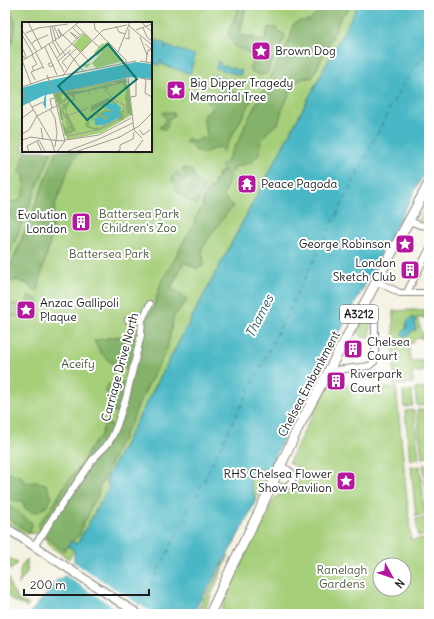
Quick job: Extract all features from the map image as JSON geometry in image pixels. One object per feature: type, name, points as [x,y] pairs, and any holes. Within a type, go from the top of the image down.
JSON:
[{"type":"highway","name":"Chelsea Embankment","points":[[217,600],[280,466],[429,182]]},
{"type":"highway","name":"A3212","points":[[210,614],[217,600]]},
{"type":"highway","name":"A3212","points":[[215,614],[217,600]]},
{"type":"main road","points":[[5,527],[138,614]]},
{"type":"street","points":[[409,221],[420,225],[429,226]]},
{"type":"street","points":[[408,293],[408,290],[429,250]]},
{"type":"street","points":[[422,264],[429,265]]},
{"type":"street","points":[[376,281],[400,293],[429,293]]},
{"type":"street","name":"Carriage Drive North","points":[[36,547],[43,538],[43,534],[50,522],[93,459],[106,446],[112,437],[126,398],[141,335],[142,320],[150,304]]},
{"type":"street","points":[[329,371],[369,366],[374,362],[375,316],[362,309]]},
{"type":"street","points":[[128,320],[142,320]]},
{"type":"street","points":[[272,483],[283,487],[289,485],[292,481],[293,476],[290,471],[280,466]]},
{"type":"green space","name":"Battersea Park","points":[[5,5],[358,5],[106,479],[109,487],[77,544],[71,541],[74,550],[69,559],[50,546],[47,540],[38,534],[25,534],[5,520]]},
{"type":"green space","points":[[5,5],[8,5],[15,21],[14,35],[10,47],[6,48],[5,47]]},
{"type":"green space","points":[[239,5],[246,5],[240,35],[265,41],[268,27],[276,28],[285,35],[282,44],[266,74],[261,75],[251,72],[252,70],[249,67],[253,64],[250,54],[235,47],[230,38],[230,28]]},
{"type":"green space","points":[[324,5],[349,5],[348,10],[341,17],[312,78],[304,78],[294,83],[281,113],[278,124],[269,130],[261,141],[260,153],[252,162],[235,167],[223,196],[233,206],[212,233],[202,249],[204,265],[197,269],[184,262],[171,288],[188,300],[174,316],[167,349],[140,401],[130,426],[125,432],[124,438],[119,444],[99,488],[98,497],[91,505],[88,516],[83,523],[80,535],[63,551],[42,532],[38,524],[53,506],[64,486],[101,435],[105,423],[117,427],[121,414],[112,411],[109,403],[113,398],[105,391],[108,384],[115,385],[126,382],[130,371],[110,362],[101,353],[94,341],[125,336],[138,329],[145,323],[154,307],[161,282],[195,223],[195,218],[203,206],[202,204],[205,195],[214,186],[214,181],[218,179],[217,176],[219,173],[222,173],[222,165],[227,161],[241,137],[245,125],[288,43],[293,25],[301,20],[303,22],[310,20]]},
{"type":"green space","points":[[222,89],[241,94],[244,91],[254,96],[223,152],[223,149],[219,147],[203,153],[195,150],[191,145],[185,142],[188,138],[194,142],[202,138],[208,139],[203,118],[205,114],[212,111],[210,104],[206,102],[207,100],[213,100],[218,94],[219,90]]},
{"type":"green space","points":[[162,113],[174,113],[174,116],[168,119],[168,126],[165,130],[160,128],[160,126],[163,125],[166,118]]},
{"type":"green space","points":[[52,152],[5,264],[5,230],[8,226],[5,222],[5,202],[19,201],[23,194],[25,182],[24,175],[18,172],[22,168],[21,162],[26,153]]},
{"type":"green space","points":[[57,152],[82,152],[76,156],[70,165],[55,205],[50,243],[38,290],[31,289],[28,284],[17,280],[9,282],[8,292],[5,296],[5,280]]},
{"type":"green space","points":[[185,168],[193,171],[193,176],[204,189],[196,205],[184,197],[175,188],[172,179],[173,175],[178,172],[183,180],[185,176],[181,169]]},
{"type":"green space","points":[[429,198],[429,223],[420,222],[418,220]]},
{"type":"green space","points":[[29,295],[39,301],[39,317],[5,316],[5,302],[9,306],[12,304],[18,304],[24,313],[28,313],[32,308],[26,302]]},
{"type":"green space","points":[[429,310],[429,317],[417,318],[424,338],[417,338],[413,343],[409,343],[410,361],[428,359],[428,363],[425,371],[412,373],[413,383],[394,385],[393,311]]},
{"type":"green space","points":[[366,315],[370,317],[370,337],[362,337],[357,333]]},
{"type":"green space","name":"Ranelagh Gardens","points":[[358,384],[359,391],[396,387],[411,540],[429,538],[429,614],[220,614],[232,582],[272,502],[279,495],[294,489],[298,484],[300,477],[299,471],[289,462],[326,389]]},
{"type":"green space","points":[[425,388],[427,405],[417,406],[415,389]]},
{"type":"green space","points":[[412,390],[413,406],[404,407],[403,391]]},
{"type":"green space","points":[[428,409],[429,457],[422,458],[417,410]]},
{"type":"green space","points":[[414,410],[419,459],[410,460],[405,411]]},
{"type":"green space","points":[[423,465],[429,465],[429,514]]},
{"type":"green space","points":[[420,466],[425,515],[416,516],[411,467]]},
{"type":"green space","points":[[262,468],[270,468],[256,500],[251,486],[251,477],[254,472]]},
{"type":"green space","points":[[12,473],[20,476],[26,483],[35,482],[46,484],[52,498],[46,507],[34,513],[26,509],[22,501],[12,500],[5,496],[5,474]]},
{"type":"green space","points":[[5,503],[32,523],[30,533],[5,516]]},
{"type":"green space","points":[[426,518],[427,535],[418,536],[416,519]]},
{"type":"green space","points":[[5,555],[17,563],[12,569],[5,570]]},
{"type":"green space","points":[[229,555],[203,614],[195,614]]},
{"type":"green space","points":[[27,559],[27,573],[18,585],[22,566]]},
{"type":"green space","points":[[5,578],[8,578],[11,588],[18,600],[28,604],[27,607],[22,604],[20,605],[17,601],[16,603],[5,594]]},
{"type":"water","name":"Thames","points":[[358,5],[429,5],[429,164],[281,443],[270,468],[257,470],[251,476],[250,483],[256,500],[249,515],[192,614],[29,614],[56,581],[65,576],[71,568],[74,561],[74,550],[68,546],[71,541],[77,544],[109,487],[106,479]]},
{"type":"water","points":[[152,39],[166,44],[164,48],[166,49],[166,46],[195,55],[190,74],[161,64],[162,61],[160,61],[159,65],[152,63]]},
{"type":"water","points":[[218,61],[222,66],[242,71],[240,76],[232,73],[231,71],[230,73],[216,68]]},
{"type":"water","points":[[214,75],[228,80],[229,82],[229,80],[235,82],[235,84],[238,83],[237,88],[220,83],[218,80],[214,83],[211,82]]},
{"type":"water","points":[[415,318],[416,330],[412,331],[405,337],[402,332],[406,329],[407,321]]},
{"type":"pier","points":[[72,561],[154,614],[124,614],[63,574]]},
{"type":"ferry route","points":[[136,608],[150,587],[168,552],[393,102],[410,75],[429,50]]},
{"type":"place","name":"Brown Dog","points":[[261,51]]},
{"type":"place","name":"Big Dipper Tragedy Memorial Tree","points":[[176,90]]},
{"type":"place","name":"Peace Pagoda","points":[[247,184]]},
{"type":"place","name":"Evolution London","points":[[81,222]]},
{"type":"place","name":"George Robinson","points":[[405,244]]},
{"type":"place","name":"London Sketch Club","points":[[410,270]]},
{"type":"place","name":"Anzac Gallipoli Plaque","points":[[26,310]]},
{"type":"place","name":"Chelsea Court","points":[[353,349]]},
{"type":"place","name":"Riverpark Court","points":[[336,381]]},
{"type":"place","name":"RHS Chelsea Flower Show Pavilion","points":[[346,481]]},
{"type":"park label","name":"Battersea Park Children's Zoo","points":[[139,221]]},
{"type":"park label","name":"Aceify","points":[[78,364]]}]
